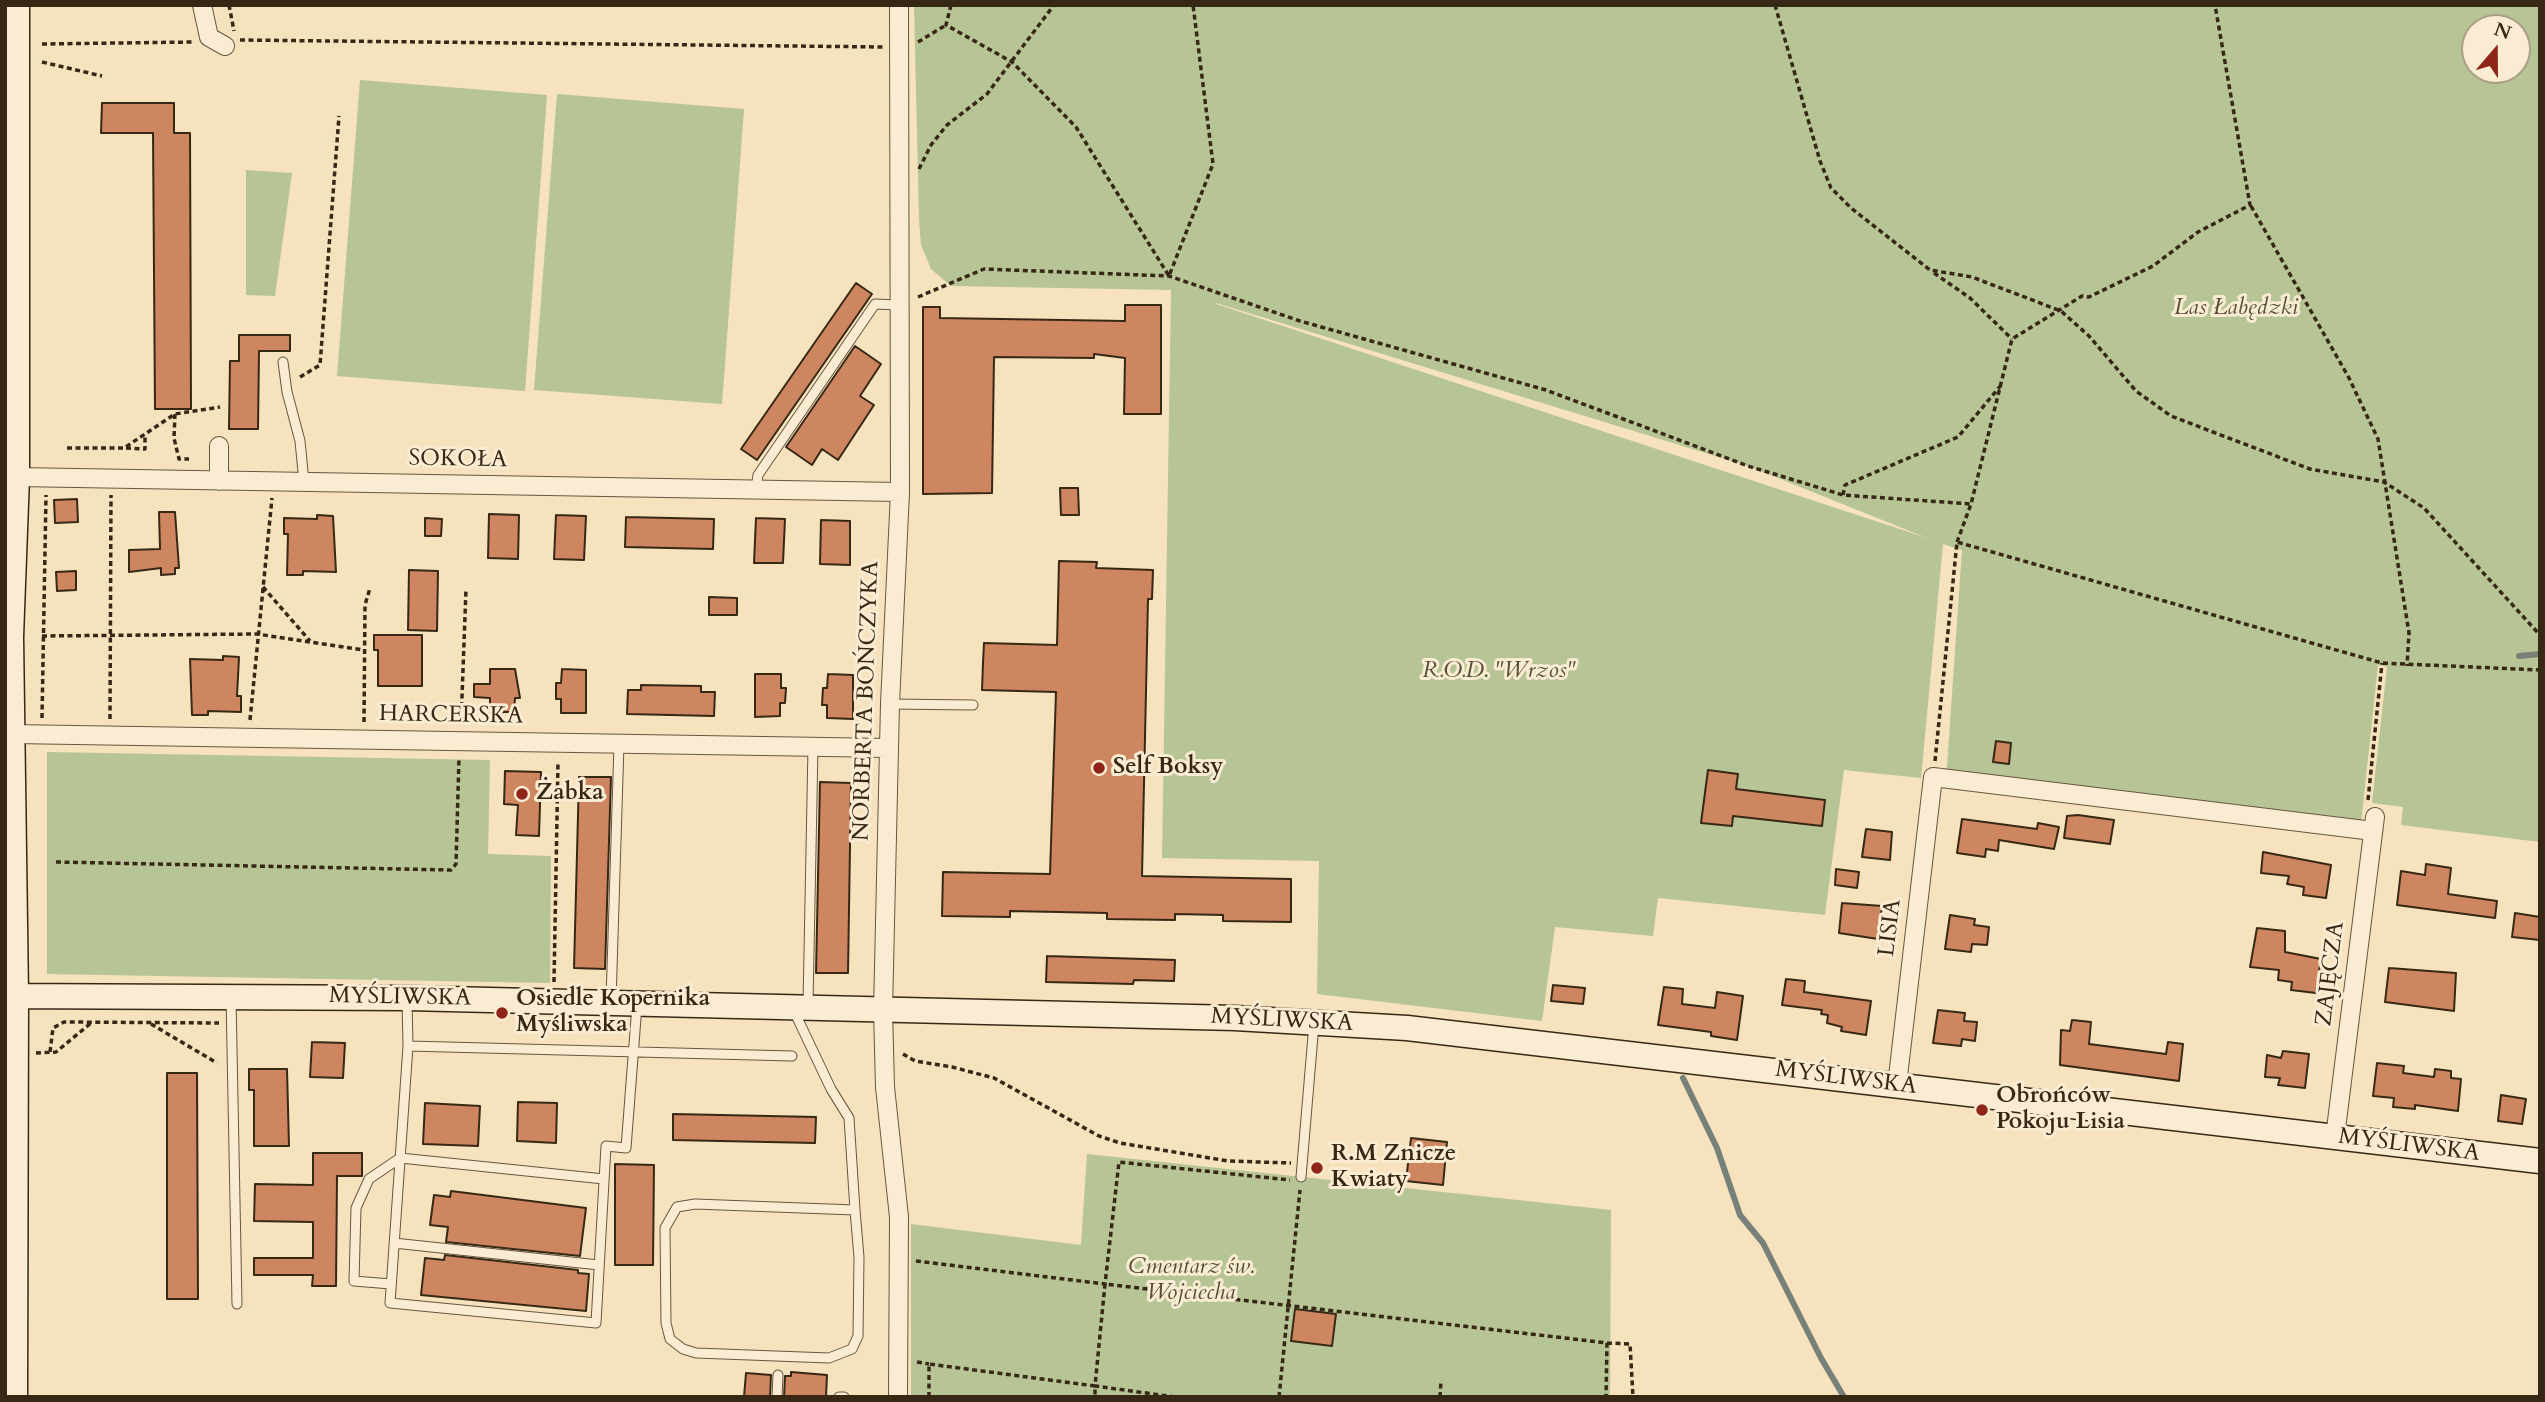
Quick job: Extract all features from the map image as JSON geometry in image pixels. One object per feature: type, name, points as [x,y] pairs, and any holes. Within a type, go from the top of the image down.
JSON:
[{"type":"street","points":[[15,1397],[11,996],[17,477],[17,5]]},
{"type":"street","points":[[202,5],[219,44]]},
{"type":"street","name":"NORBERTA BOŃCZYKA","points":[[898,1397],[899,1217],[885,1094],[883,1011],[888,748],[900,492],[899,5]]},
{"type":"street","points":[[219,446],[219,481]]},
{"type":"street","name":"SOKOŁA","points":[[17,477],[900,492]]},
{"type":"street","name":"HARCERSKA","points":[[12,734],[888,748]]},
{"type":"street","points":[[1933,776],[2374,824]]},
{"type":"street","name":"LISIA","points":[[1897,1085],[1933,776]]},
{"type":"street","name":"ZAJĘCZA","points":[[2335,1137],[2374,824]]},
{"type":"street","name":"MYŚLIWSKA","points":[[11,996],[231,995],[407,998],[1314,1022],[1475,1034],[2540,1161]]},
{"type":"lane","points":[[756,489],[758,475],[875,304],[898,305]]},
{"type":"lane","points":[[283,362],[300,441],[304,482]]},
{"type":"lane","points":[[890,704],[973,705]]},
{"type":"lane","points":[[610,1003],[618,744]]},
{"type":"lane","points":[[813,747],[800,1007],[831,1090],[849,1118],[855,1210],[860,1323],[852,1349],[829,1358],[696,1353],[683,1349],[670,1339],[666,1324],[665,1228],[677,1207],[695,1204],[855,1210]]},
{"type":"lane","points":[[231,995],[237,1304]]},
{"type":"lane","points":[[407,998],[408,1046],[390,1303],[596,1323],[606,1146],[626,1148],[637,1003]]},
{"type":"lane","points":[[1301,1177],[1314,1022]]},
{"type":"lane","points":[[408,1046],[793,1056]]},
{"type":"lane","points":[[391,1284],[354,1281],[356,1208],[369,1179],[400,1158],[604,1179]]},
{"type":"lane","points":[[394,1243],[599,1265]]},
{"type":"lane","points":[[777,1397],[778,1375]]},
{"type":"path","points":[[229,5],[236,40],[899,47],[917,43],[946,25],[951,5]]},
{"type":"path","points":[[917,175],[931,145],[947,125],[987,94],[1055,5]]},
{"type":"path","points":[[1169,276],[1213,164],[1193,5]]},
{"type":"path","points":[[1775,5],[1820,161],[1831,188],[1930,270],[1970,298],[2012,339]]},
{"type":"path","points":[[2215,5],[2250,205],[2349,378],[2378,439],[2409,633],[2407,666]]},
{"type":"path","points":[[946,25],[1012,62],[1076,127],[1169,276]]},
{"type":"path","points":[[42,44],[219,44]]},
{"type":"path","points":[[42,62],[102,76]]},
{"type":"path","points":[[286,384],[320,365],[338,116]]},
{"type":"path","points":[[1933,776],[1956,541],[1971,504],[2012,339],[2062,311],[2082,296],[2089,297],[2153,266],[2198,232],[2250,205]]},
{"type":"path","points":[[898,305],[984,270],[1169,276],[1300,321],[1546,390],[1748,466],[1843,495],[1971,504]]},
{"type":"path","points":[[1930,270],[1972,277],[2062,311],[2089,336],[2136,391],[2171,416],[2310,469],[2384,482],[2424,508],[2540,635]]},
{"type":"path","points":[[1843,495],[1845,485],[1958,438],[2003,383]]},
{"type":"path","points":[[124,448],[175,414],[220,407]]},
{"type":"path","points":[[175,414],[174,438],[179,458],[189,459]]},
{"type":"path","points":[[67,447],[145,449],[145,435]]},
{"type":"path","points":[[43,734],[42,636],[46,478]]},
{"type":"path","points":[[250,737],[257,634],[274,482]]},
{"type":"path","points":[[110,735],[111,500]]},
{"type":"path","points":[[1956,541],[2382,663],[2540,670]]},
{"type":"path","points":[[263,587],[311,642]]},
{"type":"path","points":[[364,739],[363,650],[365,605],[370,588]]},
{"type":"path","points":[[461,724],[466,589]]},
{"type":"path","points":[[42,636],[257,634],[363,650]]},
{"type":"path","points":[[2374,824],[2368,805],[2382,663]]},
{"type":"path","points":[[554,1002],[558,742]]},
{"type":"path","points":[[56,862],[452,870],[456,863],[459,752]]},
{"type":"path","points":[[44,1053],[56,1052],[93,1022]]},
{"type":"path","points":[[151,1023],[225,1067]]},
{"type":"path","points":[[50,1052],[51,1033],[57,1024],[231,1023]]},
{"type":"path","points":[[898,1051],[915,1061],[952,1066],[994,1079],[1110,1139],[1228,1161],[1295,1163],[1301,1177]]},
{"type":"path","points":[[1095,1397],[1119,1162],[1300,1181],[1279,1397]]},
{"type":"path","points":[[916,1272],[916,1261],[1289,1307],[1630,1344],[1633,1397]]},
{"type":"path","points":[[1606,1397],[1609,1343]]},
{"type":"path","points":[[915,1362],[1175,1397]]},
{"type":"path","points":[[929,1364],[929,1397]]},
{"type":"path","points":[[1440,1397],[1441,1380]]},
{"type":"green space","name":"Las Łabędzki","points":[[914,5],[2540,5],[2540,842],[2401,825],[2403,807],[2372,803],[2387,667],[2378,665],[2360,833],[1946,781],[1962,550],[1943,544],[1921,778],[1844,770],[1825,915],[1658,898],[1653,936],[1555,927],[1542,1021],[1317,994],[1319,861],[1162,858],[1171,290],[951,286],[931,269],[921,245]],"holes":[[[1216,303],[1748,466],[1927,538]]]},
{"type":"green space","points":[[360,80],[547,95],[525,391],[337,376]]},
{"type":"green space","points":[[557,94],[744,109],[722,404],[534,390]]},
{"type":"green space","points":[[246,170],[292,173],[275,296],[246,295]]},
{"type":"green space","points":[[47,752],[490,760],[488,854],[551,856],[550,983],[47,974]]},
{"type":"green space","name":"Cmentarz św. Wojciecha","points":[[1087,1154],[1611,1210],[1610,1397],[911,1397],[911,1224],[1081,1245]]},
{"type":"building","points":[[102,103],[174,103],[174,133],[190,133],[191,409],[155,409],[153,133],[101,133]]},
{"type":"building","points":[[856,283],[872,294],[757,460],[741,449]]},
{"type":"building","points":[[1125,305],[1161,305],[1161,414],[1124,414],[1125,358],[1094,354],[1094,358],[994,357],[992,493],[923,494],[923,307],[940,307],[940,318],[1125,321]]},
{"type":"building","points":[[239,335],[290,335],[290,351],[259,351],[258,429],[229,429],[230,361],[239,361]]},
{"type":"building","points":[[855,346],[881,364],[860,396],[874,405],[838,460],[822,449],[812,465],[786,447]]},
{"type":"building","points":[[1060,488],[1078,488],[1079,515],[1061,515]]},
{"type":"building","points":[[77,499],[78,522],[55,523],[54,500]]},
{"type":"building","points":[[159,512],[175,512],[179,568],[175,568],[175,574],[161,575],[161,568],[129,572],[129,550],[160,549]]},
{"type":"building","points":[[489,514],[519,515],[518,559],[488,558]]},
{"type":"building","points":[[317,515],[333,516],[336,572],[303,571],[303,575],[287,575],[288,534],[284,534],[284,518],[317,519]]},
{"type":"building","points":[[556,515],[586,516],[584,560],[554,559]]},
{"type":"building","points":[[626,517],[714,519],[713,549],[625,547]]},
{"type":"building","points":[[425,518],[442,519],[441,536],[425,536]]},
{"type":"building","points":[[756,518],[785,519],[783,563],[754,563]]},
{"type":"building","points":[[821,520],[850,521],[850,565],[820,564]]},
{"type":"building","name":"Self Boksy","points":[[1059,561],[1097,562],[1096,568],[1153,570],[1152,599],[1148,599],[1142,876],[1291,879],[1291,922],[1223,921],[1223,915],[1175,914],[1175,920],[1107,919],[1107,913],[1010,911],[1010,917],[942,916],[943,872],[1050,874],[1056,692],[982,690],[984,643],[1057,645]]},
{"type":"building","points":[[409,570],[438,571],[437,631],[408,630]]},
{"type":"building","points":[[76,571],[76,590],[57,591],[56,572]]},
{"type":"building","points":[[709,597],[737,598],[737,615],[709,615]]},
{"type":"building","points":[[374,635],[422,635],[422,686],[378,686],[378,650],[374,650]]},
{"type":"building","points":[[223,656],[239,657],[237,696],[241,696],[241,712],[208,711],[208,715],[192,715],[190,659],[223,660]]},
{"type":"building","points":[[490,669],[515,669],[520,698],[515,698],[514,712],[490,712],[490,698],[474,697],[474,684],[490,684]]},
{"type":"building","points":[[562,669],[586,670],[586,713],[561,713],[561,699],[556,699],[556,683],[561,683]]},
{"type":"building","points":[[755,674],[781,674],[781,688],[786,688],[785,703],[780,703],[780,716],[755,717]]},
{"type":"building","points":[[828,674],[853,675],[853,719],[827,718],[827,705],[822,705],[823,688],[827,688]]},
{"type":"building","points":[[641,685],[701,686],[701,692],[715,692],[714,716],[627,714],[628,690],[641,690]]},
{"type":"building","points":[[1996,741],[2011,743],[2009,764],[1993,762]]},
{"type":"building","points":[[1708,770],[1738,774],[1736,789],[1825,800],[1822,826],[1733,816],[1732,826],[1701,823]]},
{"type":"building","name":"Żabka","points":[[505,771],[541,772],[539,836],[516,835],[518,805],[504,804]]},
{"type":"building","points":[[579,777],[611,777],[605,969],[574,968]]},
{"type":"building","points":[[820,782],[851,783],[848,973],[816,973]]},
{"type":"building","points":[[2067,816],[2114,820],[2110,844],[2064,838]]},
{"type":"building","points":[[1962,819],[2037,829],[2038,823],[2059,827],[2054,849],[1999,840],[1998,851],[1986,849],[1985,857],[1957,853]]},
{"type":"building","points":[[1866,829],[1892,832],[1890,860],[1862,857]]},
{"type":"building","points":[[2263,852],[2331,865],[2326,898],[2303,895],[2304,887],[2287,884],[2289,876],[2261,873]]},
{"type":"building","points":[[2426,864],[2451,868],[2448,894],[2497,901],[2495,918],[2397,905],[2401,871],[2425,875]]},
{"type":"building","points":[[1836,869],[1859,872],[1857,888],[1835,885]]},
{"type":"building","points":[[1842,903],[1882,906],[1878,939],[1839,933]]},
{"type":"building","points":[[2515,913],[2540,917],[2540,940],[2512,937]]},
{"type":"building","points":[[1950,915],[1975,919],[1974,925],[1989,927],[1987,945],[1972,944],[1971,952],[1945,949]]},
{"type":"building","points":[[2257,928],[2285,931],[2285,952],[2321,959],[2316,993],[2291,990],[2292,982],[2278,980],[2279,970],[2250,967]]},
{"type":"building","points":[[1047,956],[1175,960],[1174,981],[1134,980],[1133,984],[1046,982]]},
{"type":"building","points":[[2389,968],[2456,973],[2454,1011],[2385,1002]]},
{"type":"building","points":[[1786,979],[1805,981],[1804,992],[1871,1001],[1866,1035],[1841,1031],[1842,1027],[1827,1023],[1828,1015],[1821,1014],[1822,1010],[1782,1005]]},
{"type":"building","points":[[1553,985],[1585,988],[1583,1004],[1551,1001]]},
{"type":"building","points":[[1664,987],[1683,989],[1682,1004],[1715,1008],[1717,992],[1743,996],[1737,1040],[1711,1036],[1711,1032],[1658,1025]]},
{"type":"building","points":[[1938,1010],[1965,1013],[1964,1021],[1977,1022],[1975,1041],[1962,1039],[1961,1046],[1933,1043]]},
{"type":"building","points":[[2072,1020],[2091,1022],[2089,1044],[2166,1054],[2168,1042],[2183,1044],[2179,1081],[2060,1065],[2061,1030],[2070,1031]]},
{"type":"building","points":[[312,1042],[345,1043],[343,1078],[310,1077]]},
{"type":"building","points":[[2283,1051],[2309,1054],[2305,1088],[2278,1085],[2280,1078],[2265,1077],[2267,1055],[2281,1058]]},
{"type":"building","points":[[2377,1063],[2404,1066],[2403,1073],[2434,1077],[2435,1069],[2451,1071],[2451,1078],[2461,1079],[2458,1111],[2415,1105],[2415,1109],[2393,1107],[2394,1098],[2373,1096]]},
{"type":"building","points":[[249,1069],[287,1069],[289,1146],[254,1146],[254,1090],[249,1090]]},
{"type":"building","points":[[167,1073],[197,1073],[198,1299],[167,1299]]},
{"type":"building","points":[[2501,1095],[2526,1099],[2522,1124],[2498,1121]]},
{"type":"building","points":[[518,1102],[557,1103],[556,1143],[517,1141]]},
{"type":"building","points":[[425,1103],[480,1106],[478,1146],[423,1144]]},
{"type":"building","points":[[673,1114],[816,1117],[815,1143],[673,1140]]},
{"type":"building","points":[[1411,1138],[1447,1142],[1443,1185],[1406,1181]]},
{"type":"building","points":[[313,1153],[362,1153],[362,1176],[337,1176],[336,1286],[312,1286],[313,1275],[254,1275],[254,1258],[313,1258],[313,1222],[254,1221],[255,1184],[313,1185]]},
{"type":"building","points":[[615,1164],[654,1165],[653,1265],[615,1265]]},
{"type":"building","points":[[451,1191],[586,1208],[580,1256],[446,1242],[448,1227],[430,1225],[434,1195],[450,1197]]},
{"type":"building","points":[[445,1255],[578,1270],[578,1273],[589,1274],[586,1311],[421,1295],[425,1258],[444,1260]]},
{"type":"building","points":[[1295,1309],[1336,1314],[1332,1346],[1291,1341]]},
{"type":"building","points":[[791,1372],[827,1375],[826,1397],[784,1397],[785,1376],[791,1376]]},
{"type":"building","points":[[746,1373],[771,1375],[770,1397],[744,1397]]},
{"type":"waterway","points":[[2519,656],[2540,654]]},
{"type":"waterway","points":[[1683,1078],[1717,1148],[1740,1215],[1763,1243],[1821,1358],[1844,1397]]},
{"type":"place","name":"Self Boksy","points":[[1099,768]]},
{"type":"place","name":"Żabka","points":[[522,794]]},
{"type":"place","name":"Osiedle Kopernika Myśliwska","points":[[502,1013]]},
{"type":"place","name":"Obrońców Pokoju Lisia","points":[[1982,1110]]},
{"type":"place","name":"R.M Znicze Kwiaty","points":[[1317,1168]]},
{"type":"park label","name":"R.O.D. \"Wrzos\"","points":[[1499,672]]}]
